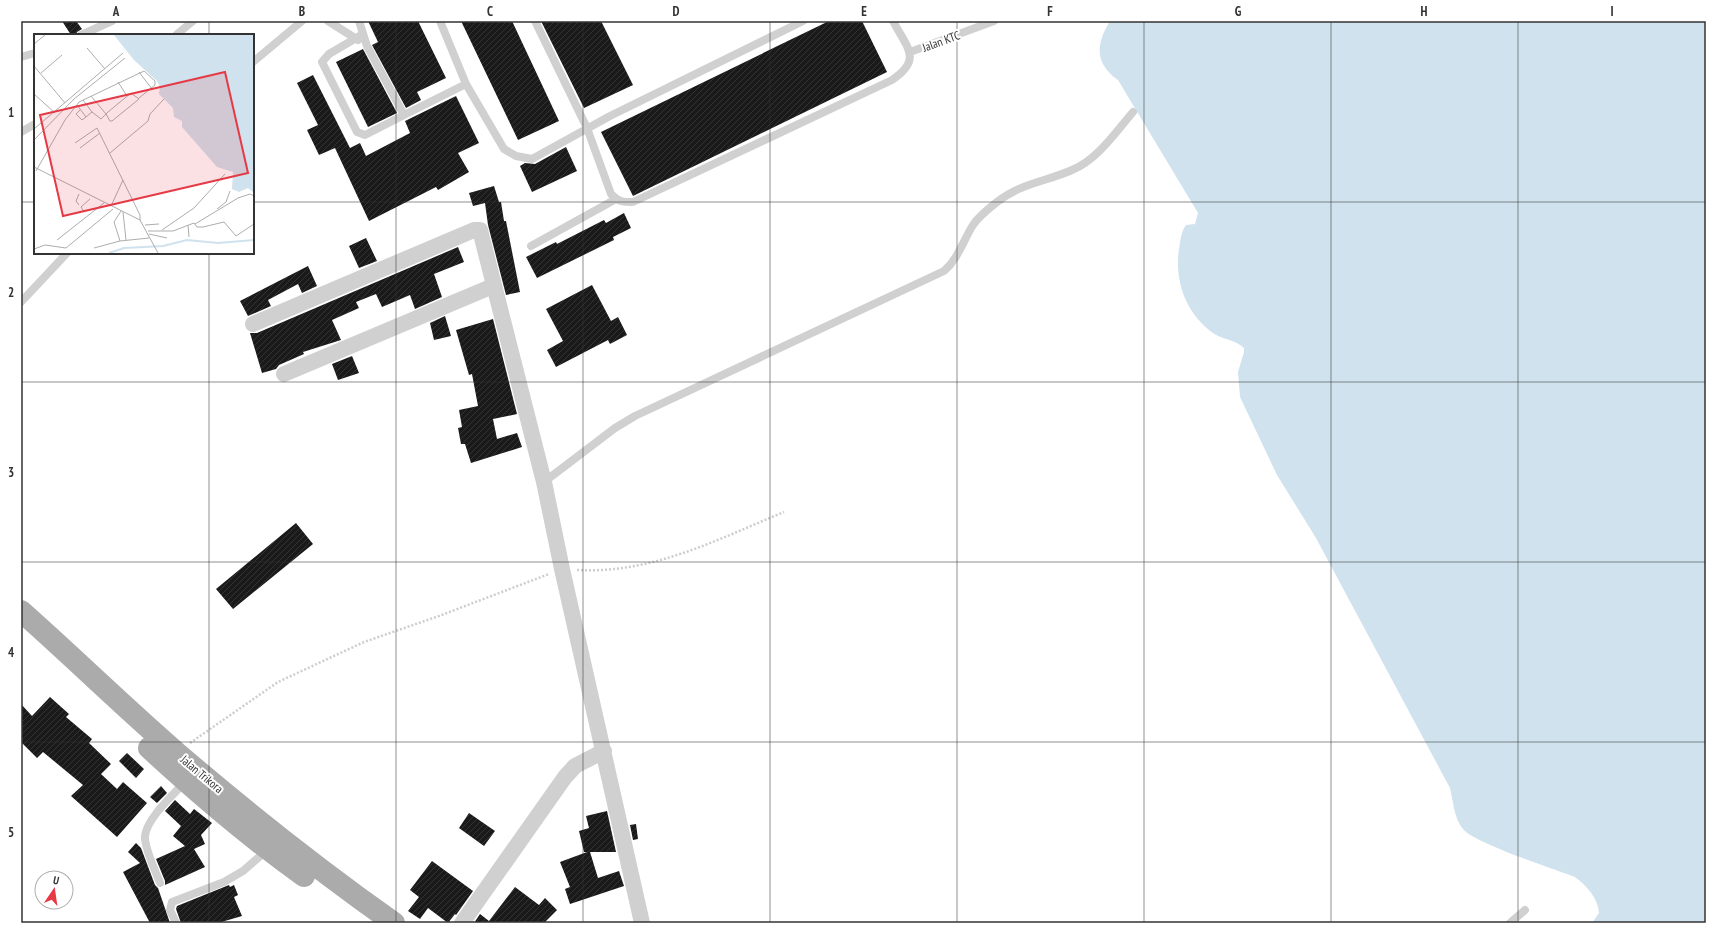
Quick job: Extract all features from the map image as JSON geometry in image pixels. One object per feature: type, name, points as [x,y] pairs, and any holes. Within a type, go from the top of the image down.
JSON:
[{"type":"main road","name":"Jalan Trikora","points":[[21,611],[176,752],[382,922]]},
{"type":"main road","name":"Jalan Trikora","points":[[21,632],[185,781],[267,850],[382,922]]},
{"type":"street","points":[[253,324],[474,230],[480,230],[544,482],[562,569],[642,923]]},
{"type":"street","points":[[284,374],[493,286]]},
{"type":"street","points":[[462,923],[574,766],[604,750]]},
{"type":"lane","points":[[83,34],[112,21]]},
{"type":"lane","points":[[177,34],[193,21]]},
{"type":"lane","points":[[254,61],[302,21]]},
{"type":"lane","points":[[328,21],[367,46]]},
{"type":"lane","points":[[359,21],[367,46],[404,115]]},
{"type":"lane","points":[[440,21],[466,84],[504,149],[516,156],[532,159],[587,128],[803,21]]},
{"type":"lane","points":[[535,21],[587,128],[611,194],[622,202],[633,202],[892,80],[907,69],[910,62],[910,52],[893,21]]},
{"type":"lane","name":"Jalan KTC","points":[[910,52],[994,21]]},
{"type":"lane","points":[[363,34],[329,54],[322,62],[358,132],[365,135],[466,84]]},
{"type":"lane","points":[[21,57],[34,53]]},
{"type":"lane","points":[[544,482],[615,428],[636,416],[944,271],[956,257],[973,225],[982,215],[1013,190],[1030,183],[1073,170],[1085,162],[1102,148],[1133,112]]},
{"type":"lane","points":[[21,132],[34,125]]},
{"type":"lane","points":[[531,246],[616,199]]},
{"type":"lane","points":[[21,302],[66,254]]},
{"type":"lane","points":[[160,884],[145,837],[146,832],[154,817],[185,781]]},
{"type":"lane","points":[[176,923],[170,910],[172,902],[224,882],[243,871],[267,850]]},
{"type":"lane","points":[[1510,923],[1525,910]]},
{"type":"path","points":[[176,752],[278,682],[364,642],[439,616],[562,569],[602,571],[640,566],[675,558],[784,512]]},
{"type":"water","points":[[1110,21],[1706,21],[1706,923],[1592,923],[1599,913],[1597,902],[1588,888],[1575,877],[1482,841],[1470,835],[1460,825],[1456,815],[1450,788],[1316,538],[1277,475],[1240,397],[1238,372],[1244,348],[1213,333],[1203,324],[1195,315],[1183,293],[1178,268],[1181,238],[1186,225],[1195,224],[1198,213],[1118,80],[1110,74],[1101,60],[1100,45],[1105,29]]},
{"type":"building","points":[[62,21],[76,21],[82,29],[76,34],[70,34]]},
{"type":"building","points":[[368,21],[418,21],[446,78],[417,92],[421,100],[406,108],[372,45],[378,42]]},
{"type":"building","points":[[461,21],[512,21],[559,121],[518,140]]},
{"type":"building","points":[[541,21],[601,21],[633,85],[584,108]]},
{"type":"building","points":[[829,21],[862,21],[887,72],[633,196],[601,132]]},
{"type":"building","points":[[363,49],[397,113],[368,127],[336,62]]},
{"type":"building","points":[[313,75],[350,148],[360,143],[366,156],[410,133],[405,121],[456,96],[479,143],[458,153],[469,172],[438,190],[436,187],[369,221],[335,148],[319,155],[307,130],[318,125],[297,83]]},
{"type":"building","points":[[566,147],[577,171],[532,192],[520,166],[525,163],[535,164]]},
{"type":"building","points":[[494,186],[499,202],[501,202],[504,221],[506,221],[520,292],[506,295],[488,225],[485,203],[473,206],[469,193]]},
{"type":"building","points":[[624,213],[631,228],[613,237],[614,240],[537,278],[526,257],[556,242],[557,244],[604,220],[606,223]]},
{"type":"building","points":[[366,238],[377,261],[359,268],[349,246]]},
{"type":"building","points":[[458,247],[464,262],[434,274],[442,297],[415,309],[410,295],[382,307],[376,294],[356,302],[359,308],[332,320],[341,340],[303,352],[304,354],[279,365],[276,369],[262,373],[250,333],[257,333]]},
{"type":"building","points":[[308,266],[317,286],[302,293],[298,284],[268,300],[271,306],[248,316],[240,301]]},
{"type":"building","points":[[592,285],[611,321],[618,317],[627,335],[610,344],[608,340],[556,367],[547,350],[563,341],[546,309]]},
{"type":"building","points":[[445,316],[451,336],[434,340],[430,323]]},
{"type":"building","points":[[493,319],[517,414],[493,419],[497,439],[517,433],[522,447],[471,463],[465,444],[461,444],[458,428],[462,427],[459,410],[478,406],[472,374],[469,375],[456,330]]},
{"type":"building","points":[[352,356],[359,373],[338,380],[332,364]]},
{"type":"building","points":[[296,523],[313,544],[233,609],[216,589]]},
{"type":"building","points":[[50,697],[69,714],[66,717],[92,739],[89,743],[111,764],[101,774],[117,789],[123,782],[147,803],[117,837],[71,796],[83,785],[43,752],[37,758],[21,742],[21,704],[32,716]]},
{"type":"building","points":[[127,753],[144,769],[136,778],[119,761]]},
{"type":"building","points":[[161,786],[167,793],[157,803],[150,797]]},
{"type":"building","points":[[175,800],[190,814],[194,809],[212,823],[201,835],[205,844],[194,849],[205,867],[165,885],[165,881],[156,859],[185,846],[173,836],[181,826],[165,811]]},
{"type":"building","points":[[607,811],[616,852],[590,852],[598,878],[619,871],[624,886],[570,904],[565,889],[570,887],[560,862],[587,852],[584,852],[579,831],[589,828],[586,816]]},
{"type":"building","points":[[469,813],[495,831],[484,846],[459,828]]},
{"type":"building","points":[[636,824],[638,839],[633,840],[630,825]]},
{"type":"building","points":[[136,843],[141,848],[155,885],[158,888],[170,923],[150,923],[123,872],[140,863],[128,852]]},
{"type":"building","points":[[432,861],[473,891],[456,915],[455,914],[448,923],[428,908],[420,919],[408,911],[419,897],[410,890]]},
{"type":"building","points":[[229,885],[230,887],[234,885],[238,895],[234,897],[242,916],[218,923],[181,923],[176,909],[177,906]]},
{"type":"building","points":[[515,887],[539,905],[545,898],[557,910],[544,923],[474,923],[480,914],[489,921]]}]
